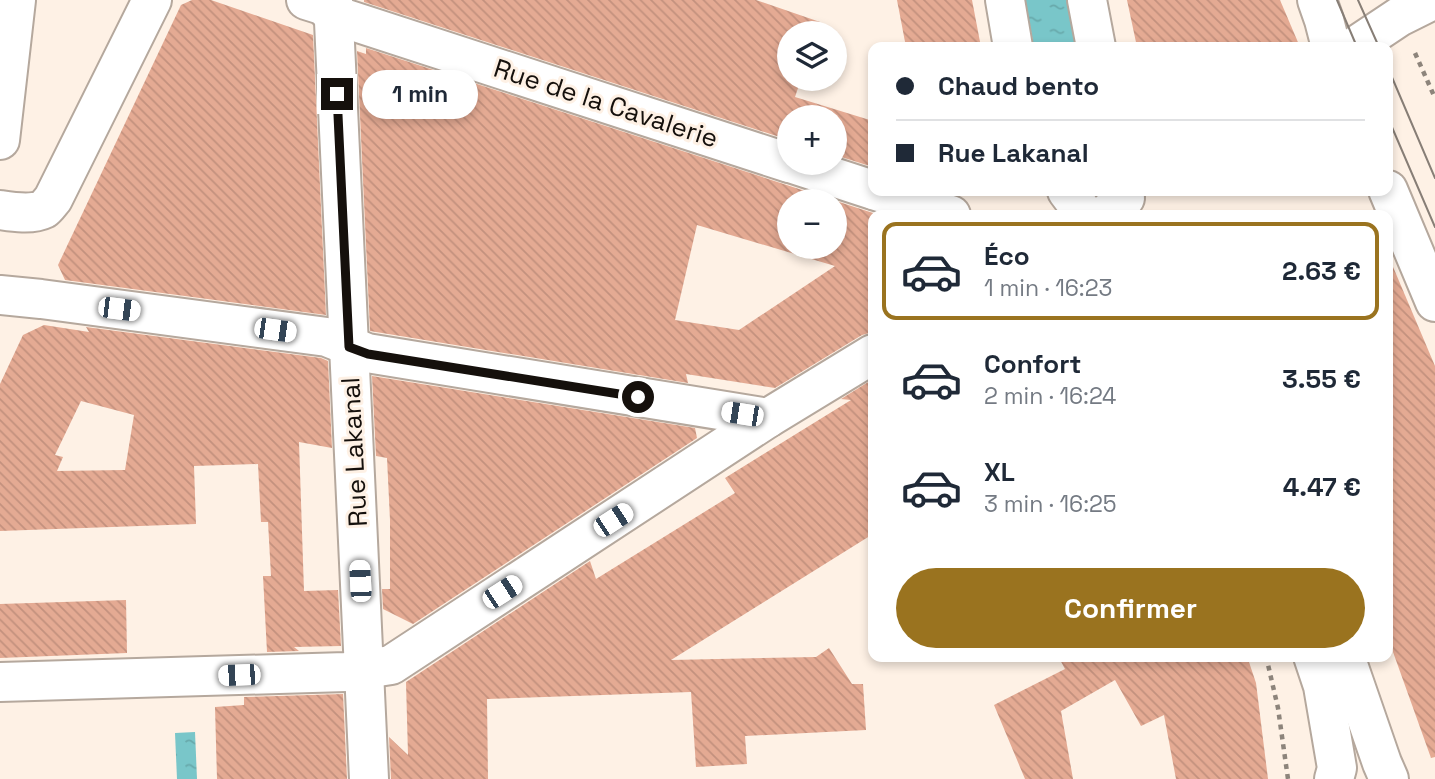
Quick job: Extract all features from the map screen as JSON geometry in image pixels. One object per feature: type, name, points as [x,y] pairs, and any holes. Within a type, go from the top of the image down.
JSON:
[{"type":"street","points":[[1,122],[16,0]]},
{"type":"street","points":[[0,210],[33,211],[46,208],[53,199],[152,0]]},
{"type":"street","points":[[1005,0],[1012,42]]},
{"type":"street","points":[[1087,0],[1095,42]]},
{"type":"street","points":[[1317,0],[1330,42]]},
{"type":"street","points":[[1362,42],[1399,17],[1433,0]]},
{"type":"street","name":"Rue de la Cavalerie","points":[[325,5],[777,159]]},
{"type":"street","name":"Rue Lakanal","points":[[325,5],[349,347],[369,779]]},
{"type":"street","name":"Rue de la Cavalerie","points":[[828,175],[868,188]]},
{"type":"street","name":"Rue de la Cavalerie","points":[[893,196],[936,210]]},
{"type":"street","points":[[1391,196],[1435,302]]},
{"type":"street","points":[[0,295],[327,337],[349,347],[378,355],[768,418]]},
{"type":"street","points":[[0,682],[346,672],[391,665],[768,418],[868,357]]},
{"type":"street","points":[[1315,662],[1323,686],[1337,768],[1334,779]]},
{"type":"street","points":[[1347,662],[1389,779]]},
{"type":"path","points":[[1399,17],[1435,98]]},
{"type":"path","points":[[1267,662],[1278,708],[1288,779]]},
{"type":"water","points":[[1025,0],[1075,0],[1083,42],[1033,42]]},
{"type":"water","points":[[195,732],[197,779],[177,779],[175,733]]},
{"type":"building","points":[[192,0],[211,0],[313,35],[326,315],[65,280],[58,265],[181,5]]},
{"type":"building","points":[[364,0],[756,0],[817,21],[777,21],[777,91],[797,91],[795,97],[821,105],[777,105],[777,136]]},
{"type":"building","points":[[897,0],[972,0],[980,42],[905,42]]},
{"type":"building","points":[[1127,0],[1280,0],[1298,42],[1136,42]]},
{"type":"building","points":[[366,48],[799,189],[777,189],[777,249],[697,225],[675,320],[739,330],[835,266],[811,259],[847,259],[847,205],[868,211],[868,333],[775,388],[686,374],[688,383],[370,331],[357,51],[366,54]]},
{"type":"building","points":[[847,113],[868,119],[868,165],[847,159]]},
{"type":"building","points":[[1393,267],[1435,366],[1435,757],[1431,758],[1393,652]]},
{"type":"building","points":[[44,325],[89,332],[86,327],[328,361],[332,448],[299,442],[304,591],[338,590],[341,646],[294,647],[299,651],[267,652],[263,576],[271,576],[268,522],[261,522],[258,464],[194,466],[196,524],[0,531],[0,384],[23,335]],"holes":[[[81,401],[134,415],[125,470],[57,471],[63,457],[55,455]]]},
{"type":"building","points":[[372,376],[695,428],[697,438],[413,624],[383,609],[382,589],[390,589],[390,520],[387,458],[376,456]]},
{"type":"building","points":[[868,382],[868,537],[671,660],[816,657],[829,648],[852,684],[863,684],[866,730],[745,736],[747,764],[696,767],[691,692],[487,699],[488,779],[391,779],[389,737],[408,755],[406,682],[590,561],[596,579],[735,493],[725,478],[851,400],[841,399]]},
{"type":"building","points":[[126,600],[127,653],[0,658],[0,604]]},
{"type":"building","points":[[1061,662],[1249,662],[1256,683],[1268,779],[1176,779],[1164,715],[1141,726],[1115,680],[1061,711],[1073,779],[1025,779],[994,705],[1065,669]]},
{"type":"building","points":[[343,694],[347,779],[217,779],[215,707],[244,705],[244,697]]},
{"type":"tram line","points":[[1337,0],[1355,42]]},
{"type":"tram line","points":[[1358,0],[1377,42]]},
{"type":"tram line","points":[[1393,80],[1435,178]]},
{"type":"tram line","points":[[1393,130],[1435,227]]},
{"type":"route","points":[[337,94],[349,347],[368,354],[638,397]]}]
